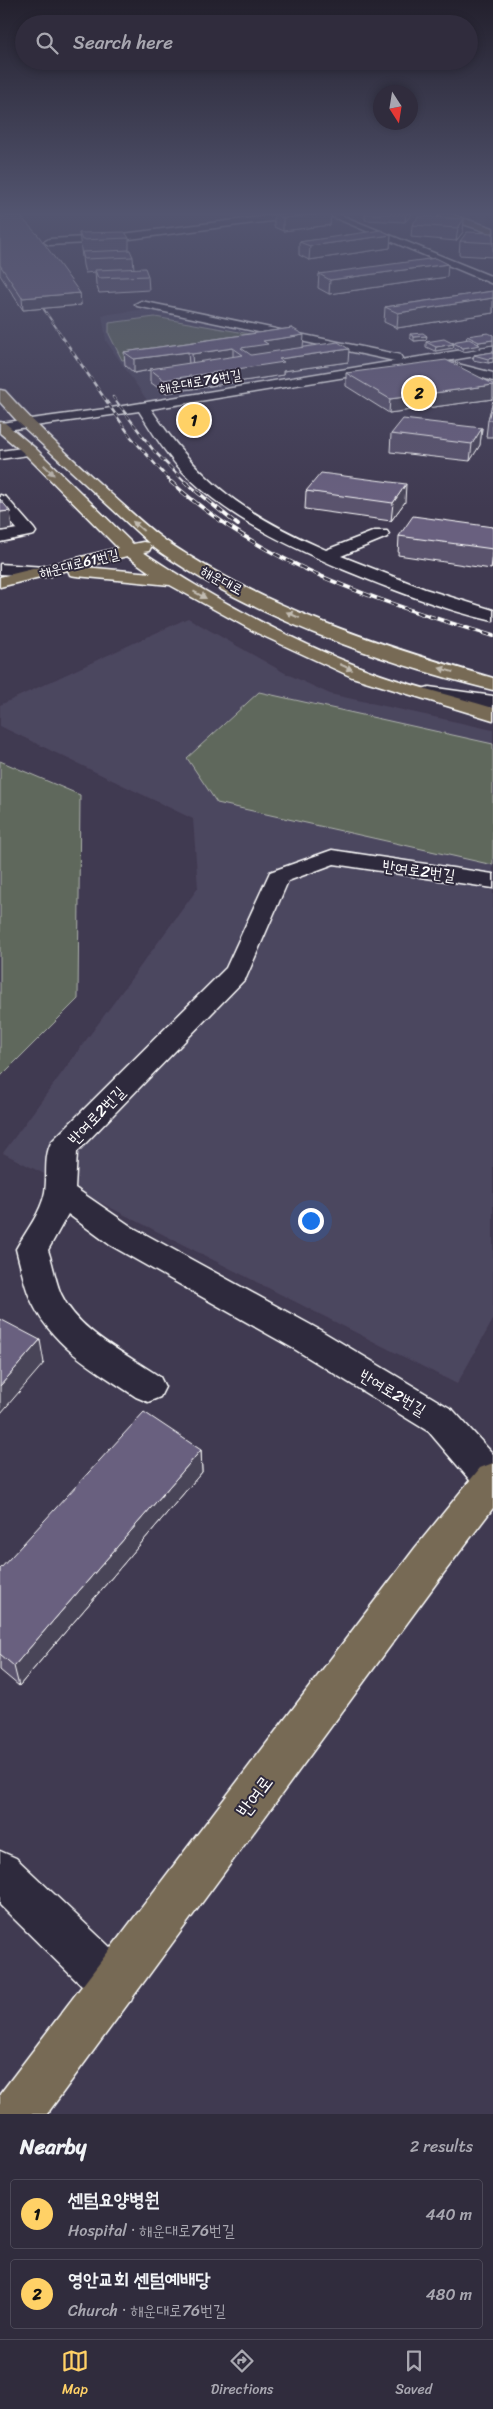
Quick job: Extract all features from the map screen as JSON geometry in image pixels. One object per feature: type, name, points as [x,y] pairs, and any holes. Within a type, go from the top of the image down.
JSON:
[{"type":"main road","name":"해운대로","points":[[0,394],[26,424],[159,543],[235,588],[307,622],[400,657],[493,684]]},
{"type":"main road","name":"해운대로","points":[[1,426],[30,451],[129,550],[173,580],[264,628],[359,672],[493,714]]},
{"type":"main road","name":"해운대로61번길","points":[[0,582],[159,543]]},
{"type":"main road","points":[[50,571],[173,580]]},
{"type":"main road","name":"반여로","points":[[16,2114],[429,1561],[493,1480]]},
{"type":"street","points":[[182,313],[410,361]]},
{"type":"street","name":"해운대로76번길","points":[[1,426],[143,407],[410,361],[493,349]]},
{"type":"street","points":[[426,359],[493,377]]},
{"type":"street","points":[[143,407],[174,453],[217,495],[254,521],[293,542],[400,587],[493,616]]},
{"type":"street","points":[[0,410],[26,424]]},
{"type":"street","points":[[0,455],[30,451]]},
{"type":"street","points":[[0,500],[28,532],[0,537]]},
{"type":"street","points":[[325,556],[381,534]]},
{"type":"street","points":[[0,569],[50,571]]},
{"type":"street","points":[[429,693],[493,702]]},
{"type":"street","name":"반여로2번길","points":[[493,881],[332,857],[278,877],[237,972],[62,1149],[60,1194],[121,1236],[308,1340],[441,1421],[493,1480]]},
{"type":"street","points":[[60,1194],[50,1220],[32,1249],[46,1298],[66,1328],[79,1342],[148,1387]]},
{"type":"street","points":[[0,1874],[114,1984]]},
{"type":"shaded area","points":[[120,313],[164,313],[392,362],[149,403],[106,341],[102,315]]},
{"type":"shaded area","points":[[188,618],[285,673],[330,694],[493,730],[493,1320],[457,1384],[3,1153],[198,888],[193,819],[0,726],[0,705]]},
{"type":"green space","points":[[155,317],[256,335],[265,340],[122,360],[109,334],[109,323]]},
{"type":"green space","points":[[259,692],[493,744],[493,865],[217,803],[187,758]]},
{"type":"green space","points":[[0,761],[80,795],[78,999],[0,1077]]},
{"type":"building","points":[[292,328],[304,335],[263,341],[268,344],[241,348],[251,355],[338,342],[349,349],[279,359],[284,362],[164,380],[150,369],[243,355],[233,348],[134,359],[124,352]]},
{"type":"building","points":[[423,333],[427,336],[414,337],[410,334]]},
{"type":"building","points":[[488,333],[493,335],[493,340],[479,342],[467,336]]},
{"type":"building","points":[[444,339],[454,344],[436,347],[426,342]]},
{"type":"building","points":[[469,339],[480,345],[463,348],[452,342]]},
{"type":"building","points":[[493,352],[493,358],[488,359],[474,355]]},
{"type":"building","points":[[446,360],[493,385],[390,399],[346,373]]},
{"type":"building","points":[[493,401],[493,420],[488,420]]},
{"type":"building","points":[[403,419],[482,428],[472,444],[391,434]]},
{"type":"building","points":[[321,473],[406,484],[393,503],[306,491]]},
{"type":"building","points":[[0,499],[10,511],[0,512]]},
{"type":"building","points":[[413,516],[493,527],[493,549],[399,536]]},
{"type":"building","points":[[0,1319],[40,1340],[0,1386]]},
{"type":"building","points":[[144,1412],[201,1450],[14,1666],[0,1654],[0,1569]]},
{"type":"railway","points":[[46,313],[60,333]]},
{"type":"railway","points":[[59,332],[131,437],[171,482]]},
{"type":"railway","points":[[113,397],[154,451],[185,482]]},
{"type":"railway","points":[[171,482],[207,511],[244,536],[283,558],[364,594],[493,636]]},
{"type":"railway","points":[[185,482],[238,525]]},
{"type":"place","name":"영안교회 센텀예배당","points":[[419,393]]},
{"type":"place","name":"센텀요양병원","points":[[194,420]]}]
